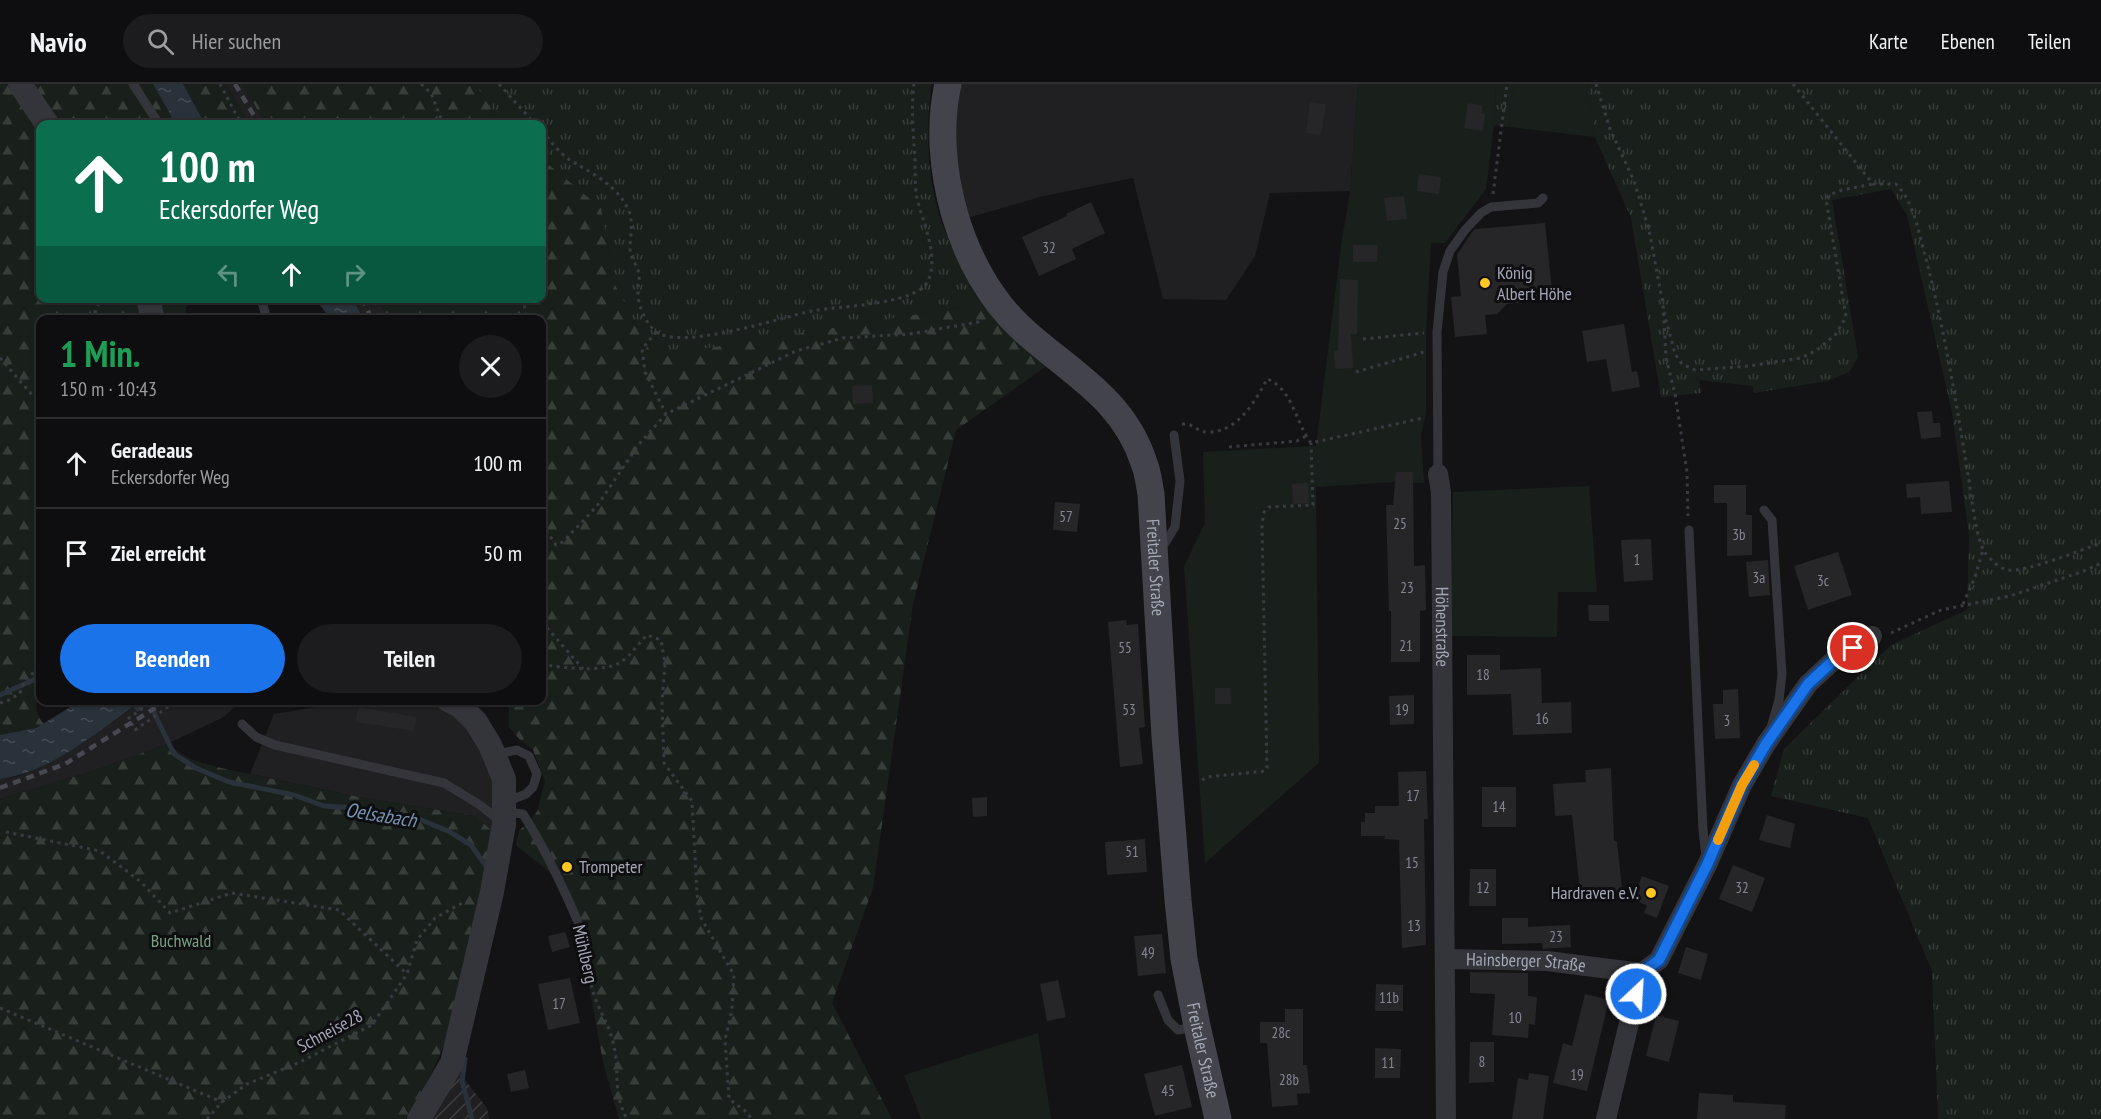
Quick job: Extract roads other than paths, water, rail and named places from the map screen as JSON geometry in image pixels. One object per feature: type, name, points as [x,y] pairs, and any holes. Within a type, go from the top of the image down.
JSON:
[{"type":"main road","name":"Freitaler Straße","points":[[948,84],[943,127],[948,185],[967,250],[982,280],[1020,327],[1089,382],[1114,407],[1130,431],[1144,462],[1151,494],[1165,736],[1184,959],[1218,1119]]},
{"type":"street","points":[[20,84],[44,120]]},
{"type":"street","name":"Höhenstraße","points":[[1438,474],[1441,492],[1444,634],[1446,1119]]},
{"type":"street","points":[[1606,1119],[1641,973],[1659,960],[1707,865],[1742,785],[1762,750],[1808,684],[1835,659],[1872,636]]},
{"type":"street","points":[[419,1119],[452,1063],[493,888],[505,812],[504,779],[494,755],[476,722],[458,705]]},
{"type":"street","name":"Hainsberger Straße","points":[[1445,959],[1546,961],[1641,973]]},
{"type":"lane","points":[[133,84],[156,120]]},
{"type":"lane","name":"Höhenstraße","points":[[1438,474],[1436,349],[1443,272],[1450,251],[1465,230],[1481,213],[1491,207],[1538,203],[1543,198]]},
{"type":"lane","points":[[1156,557],[1175,527],[1180,481],[1174,435]]},
{"type":"lane","points":[[1762,750],[1779,700],[1782,674],[1772,520],[1764,510]]},
{"type":"lane","points":[[1689,530],[1703,830],[1707,865]]},
{"type":"lane","points":[[242,724],[256,737],[275,745],[444,783],[480,805],[505,812],[533,787],[537,774],[529,756],[517,750],[494,755]]},
{"type":"lane","name":"Mühlberg","points":[[505,812],[523,814],[546,851],[578,922]]},
{"type":"lane","points":[[1158,995],[1168,1020],[1178,1030],[1197,1026]]},
{"type":"water","points":[[153,84],[183,84],[203,120],[174,120]]},
{"type":"water","points":[[318,303],[355,303],[361,315],[328,315]]},
{"type":"water","points":[[74,705],[147,705],[137,712],[133,707],[54,761],[18,775],[0,779],[0,735],[36,728]]},
{"type":"waterway","points":[[0,695],[36,679]]},
{"type":"waterway","name":"Oelsabach","points":[[150,705],[174,754],[196,768],[229,782],[294,795],[324,806],[412,816],[450,832],[471,845],[488,869]]},
{"type":"waterway","name":"Oelsabach","points":[[465,1059],[462,1081],[472,1119]]},
{"type":"railway","points":[[235,84],[257,120]]},
{"type":"railway","points":[[364,303],[370,315]]},
{"type":"railway","points":[[0,788],[65,764],[160,705]]},
{"type":"place","name":"König Albert Höhe","points":[[1485,283]]},
{"type":"place","name":"Trompeter","points":[[567,867]]},
{"type":"place","name":"Hardraven e.V.","points":[[1651,893]]},
{"type":"park label","name":"Buchwald","points":[[181,941]]}]
